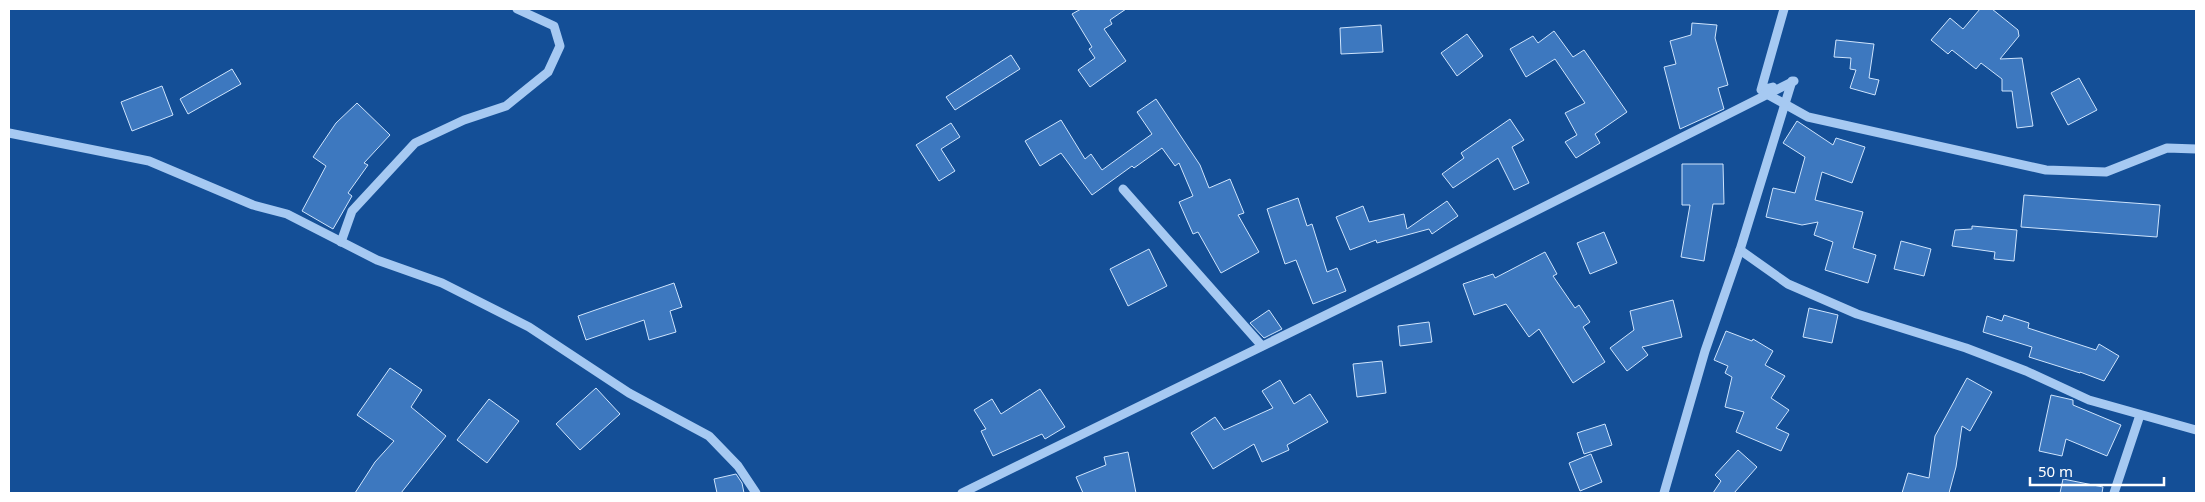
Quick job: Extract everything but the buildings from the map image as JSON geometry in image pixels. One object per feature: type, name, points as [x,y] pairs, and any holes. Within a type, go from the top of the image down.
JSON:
[{"type":"street","points":[[340,242],[352,211],[415,143],[464,120],[506,106],[548,72],[560,46],[554,26],[518,9]]},
{"type":"street","points":[[1761,90],[1784,9]]},
{"type":"street","points":[[1761,90],[1794,81]]},
{"type":"street","points":[[1664,493],[1705,350],[1740,250],[1794,81]]},
{"type":"street","points":[[962,493],[1418,270],[1794,81]]},
{"type":"street","points":[[1761,90],[1808,117],[2046,170],[2106,172],[2167,148],[2196,149]]},
{"type":"street","points":[[9,133],[149,161],[253,205],[287,214],[377,260],[442,283],[529,327],[629,394],[709,436],[738,466],[756,493]]},
{"type":"street","points":[[1124,189],[1262,346]]},
{"type":"street","points":[[1740,250],[1788,284],[1857,314],[1966,348],[2026,371],[2089,400],[2196,430]]},
{"type":"street","points":[[2114,493],[2140,415]]}]
